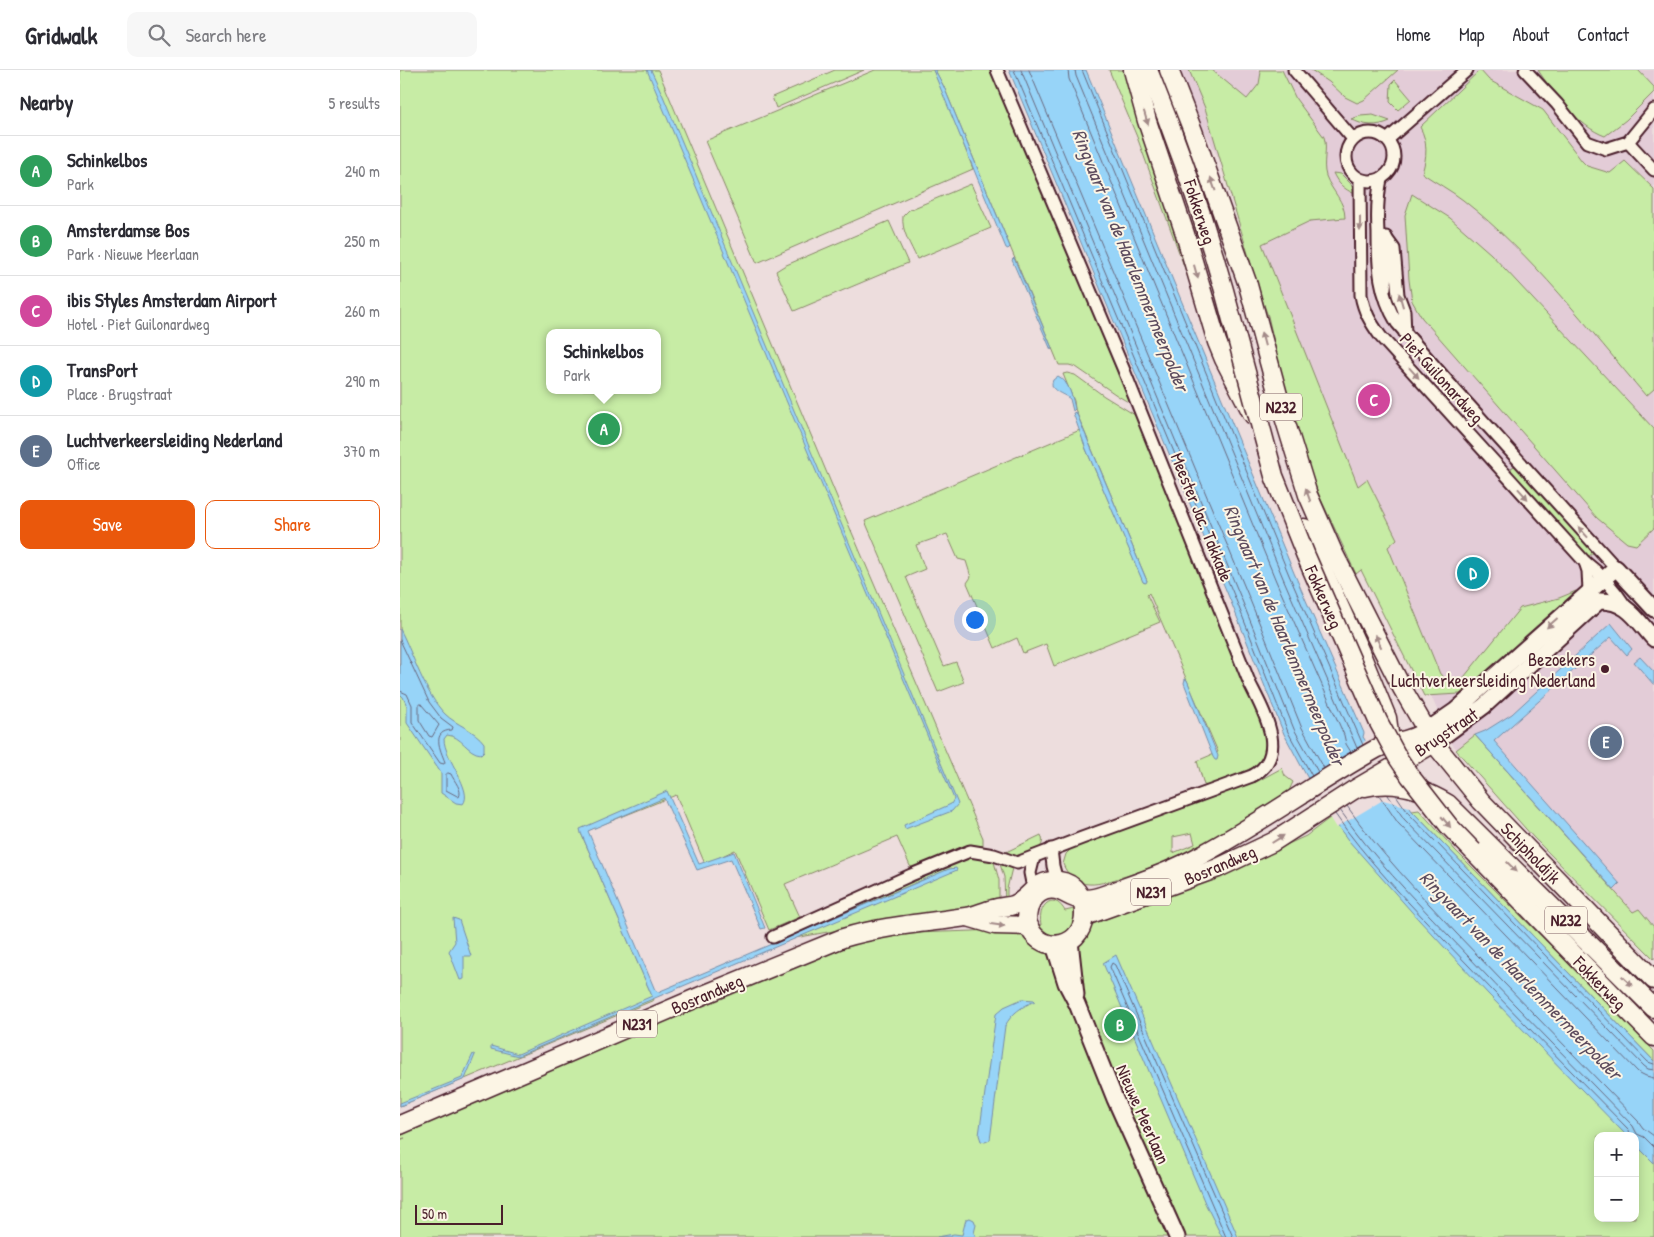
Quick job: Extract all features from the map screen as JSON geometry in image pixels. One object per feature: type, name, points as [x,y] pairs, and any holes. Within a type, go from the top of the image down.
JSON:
[{"type":"main road","name":"N232","points":[[1133,70],[1147,121],[1185,234],[1217,342],[1279,470],[1360,652],[1386,718],[1389,734],[1387,741],[1380,747]]},
{"type":"main road","name":"Fokkerweg","points":[[1148,70],[1195,197],[1223,286],[1274,476],[1306,556],[1378,720],[1398,758],[1449,826],[1654,1037]]},
{"type":"main road","name":"Fokkerweg","points":[[1169,70],[1196,139],[1248,285],[1284,417],[1308,495],[1424,737]]},
{"type":"main road","name":"N232","points":[[1386,718],[1398,730],[1424,737]]},
{"type":"main road","name":"Brugstraat","points":[[1308,790],[1380,747],[1424,737]]},
{"type":"main road","name":"Brugstraat","points":[[1321,811],[1389,768],[1424,737]]},
{"type":"main road","name":"Schipholdijk","points":[[1424,737],[1481,801],[1654,980]]},
{"type":"main road","name":"N232","points":[[1352,791],[1376,784],[1399,785],[1430,794],[1448,804],[1654,1008]]},
{"type":"main road","name":"Bosrandweg","points":[[1081,902],[1108,894],[1175,868],[1200,856],[1256,824],[1308,790]]},
{"type":"main road","name":"Bosrandweg","points":[[1081,902],[1218,868],[1273,842],[1321,811]]},
{"type":"main road","points":[[1031,894],[1027,916],[1029,926],[1038,939],[1045,943],[1062,943],[1080,930],[1081,902],[1068,884],[1057,881]]},
{"type":"main road","name":"N231","points":[[1031,894],[1043,883],[1057,881]]},
{"type":"main road","name":"N231","points":[[1031,894],[1046,890],[1056,890],[1081,902]]},
{"type":"main road","name":"Bosrandweg","points":[[400,1125],[701,996],[844,938],[859,933],[912,924],[968,917],[993,908],[1013,906],[1031,894]]},
{"type":"main road","name":"Bosrandweg","points":[[968,917],[995,925],[1029,926]]},
{"type":"street","name":"Meester Jac. Takkade","points":[[997,70],[1122,368],[1267,722],[1272,740],[1270,758],[1265,767],[1252,776],[1034,857]]},
{"type":"street","points":[[1294,70],[1353,139]]},
{"type":"street","points":[[1388,140],[1467,70]]},
{"type":"street","points":[[1525,70],[1557,104],[1587,142],[1606,149],[1628,142],[1654,110]]},
{"type":"street","points":[[1370,132],[1380,134],[1388,140],[1394,157],[1393,166],[1388,174],[1381,179],[1370,182],[1360,180],[1354,176],[1346,164],[1345,155],[1347,146],[1353,139],[1361,134],[1370,132]]},
{"type":"street","points":[[1628,142],[1654,170]]},
{"type":"street","name":"Piet Guilonardweg","points":[[1381,179],[1377,199],[1378,267],[1380,282],[1390,311],[1406,334],[1620,572]]},
{"type":"street","name":"Piet Guilonardweg","points":[[1360,180],[1361,294],[1367,316],[1381,337],[1585,562],[1595,570],[1626,607]]},
{"type":"street","name":"Piet Guilonardweg","points":[[1378,226],[1394,249],[1398,295],[1404,311],[1406,334]]},
{"type":"street","points":[[1384,295],[1387,267],[1386,238]]},
{"type":"street","points":[[1585,562],[1594,596],[1626,607],[1654,639]]},
{"type":"street","points":[[1620,572],[1654,610]]},
{"type":"street","name":"Brugstraat","points":[[1424,737],[1594,596],[1620,572]]},
{"type":"street","points":[[1052,849],[1053,866],[1057,881]]},
{"type":"street","points":[[773,937],[911,874],[970,851],[994,855],[1017,863],[1034,857]]},
{"type":"street","points":[[1031,894],[1030,873],[1034,857]]},
{"type":"street","name":"Nieuwe Meerlaan","points":[[1062,943],[1066,983],[1077,1004],[1115,1099],[1176,1237]]},
{"type":"shaded area","points":[[1174,70],[1654,70],[1654,958],[1452,744],[1363,540],[1238,197]]},
{"type":"green space","points":[[400,70],[658,70],[847,521],[983,838],[983,846],[972,845],[916,870],[910,866],[897,837],[785,884],[800,917],[769,930],[735,850],[705,864],[676,795],[581,833],[654,1000],[400,1106]]},
{"type":"green space","points":[[835,70],[864,70],[776,108],[772,97]]},
{"type":"green space","points":[[875,70],[933,70],[973,169],[757,263],[705,141]]},
{"type":"green space","points":[[935,70],[991,70],[1000,86],[1130,403],[1076,367],[1059,365],[944,87]]},
{"type":"green space","points":[[1109,70],[1128,70],[1190,262],[1196,299],[1137,137]]},
{"type":"green space","points":[[1189,70],[1212,70],[1247,99],[1259,84],[1261,72],[1259,70],[1282,70],[1296,99],[1324,137],[1326,176],[1341,201],[1345,218],[1310,221],[1262,244],[1358,486],[1367,479],[1397,539],[1388,547],[1440,674],[1456,687],[1520,608],[1559,598],[1576,591],[1460,694],[1424,696],[1361,570],[1356,574],[1318,493],[1307,463],[1283,381],[1268,316],[1205,108]]},
{"type":"green space","points":[[1311,70],[1398,70],[1364,100],[1357,103],[1345,97],[1329,82]]},
{"type":"green space","points":[[1480,70],[1489,80],[1543,110],[1587,166],[1610,173],[1625,161],[1654,189],[1654,389],[1646,396],[1559,293],[1513,244],[1463,200],[1422,173],[1426,150],[1420,127]]},
{"type":"green space","points":[[1538,70],[1638,70],[1654,87],[1654,92],[1626,120],[1605,136],[1576,117],[1558,98]]},
{"type":"green space","points":[[1395,80],[1411,99],[1398,110],[1390,102],[1391,84]]},
{"type":"green space","points":[[1373,115],[1390,121],[1370,125],[1351,119],[1360,116]]},
{"type":"green space","points":[[1333,173],[1341,174],[1351,184],[1355,194],[1342,186]]},
{"type":"green space","points":[[971,184],[991,228],[917,259],[905,233],[903,216],[909,210]]},
{"type":"green space","points":[[1412,194],[1450,218],[1491,254],[1654,429],[1654,528],[1636,545],[1627,543],[1597,518],[1422,318],[1412,301],[1409,280],[1405,215]]},
{"type":"green space","points":[[889,221],[908,263],[794,311],[776,271]]},
{"type":"green space","points":[[1063,374],[1075,375],[1135,415],[1265,731],[1266,753],[1261,764],[1210,786],[1204,785],[1197,761],[1218,752],[1149,593],[1147,595],[1160,622],[1054,666],[1046,644],[1023,653],[1017,638],[995,648],[967,583],[971,577],[966,561],[958,559],[947,534],[916,545],[925,569],[906,577],[944,666],[956,662],[964,682],[938,692],[865,521],[1080,430],[1086,449],[1144,583],[1147,581],[1075,409],[1074,401]]},
{"type":"green space","points":[[1516,465],[1594,552],[1588,557],[1512,473],[1511,468]]},
{"type":"green space","points":[[1475,735],[1633,912],[1639,909],[1654,927],[1654,959],[1533,837],[1456,750]]},
{"type":"green space","points":[[1282,768],[1285,776],[1293,782],[1283,798],[1195,849],[1144,870],[1103,883],[1085,884],[1077,881],[1067,872],[1063,864],[1066,854],[1073,847],[1156,813],[1258,781]],"holes":[[[1192,833],[1195,844],[1173,853],[1173,837]]]},
{"type":"green space","points":[[1419,810],[1456,851],[1654,1051],[1654,1061],[1412,811]]},
{"type":"green space","points":[[1331,817],[1654,1092],[1654,1237],[400,1237],[400,1140],[405,1138],[400,1139],[400,1134],[857,935],[973,931],[1041,925],[1041,912],[1047,903],[1051,901],[1056,902],[1065,911],[1074,909],[1074,919],[1090,917],[1244,866],[1306,836]]},
{"type":"green space","points":[[1041,835],[1042,844],[1032,853],[1018,858],[1004,853]]},
{"type":"green space","points":[[973,857],[994,862],[999,880],[999,904],[904,918],[795,938],[925,879],[775,943],[772,939],[962,859]]},
{"type":"green space","points":[[1000,864],[1012,868],[1007,889],[1007,903],[1005,903],[1004,877]]},
{"type":"water","points":[[647,70],[651,70],[663,96],[958,804],[952,811],[905,829],[904,825],[951,804],[954,799]]},
{"type":"water","points":[[933,70],[935,70],[944,87],[1010,247],[1008,249],[1006,248]]},
{"type":"water","name":"Ringvaart van de Haarlemmermeerpolder","points":[[1009,70],[1086,70],[1294,573],[1364,733],[1363,737],[1412,811],[1654,1061],[1654,1163],[1639,1148],[1639,1132],[1623,1132],[1489,995],[1348,840],[1331,817],[1284,734],[1231,602]]},
{"type":"water","points":[[1014,258],[1052,348],[1051,350],[1012,260]]},
{"type":"water","points":[[1058,376],[1062,378],[1070,391],[1075,409],[1073,411],[1070,399],[1053,387],[1053,380]]},
{"type":"water","points":[[1076,412],[1147,581],[1146,583],[1143,582],[1086,449],[1073,413]]},
{"type":"water","points":[[1611,623],[1632,649],[1627,655],[1611,637],[1494,741],[1620,884],[1614,890],[1475,735],[1512,714]]},
{"type":"water","points":[[400,629],[425,685],[438,706],[449,718],[476,735],[484,743],[484,751],[481,754],[472,751],[457,738],[447,735],[444,739],[445,747],[465,791],[463,804],[456,803],[441,793],[441,773],[407,723],[407,706],[400,694]]},
{"type":"water","points":[[1640,657],[1654,672],[1654,685],[1634,662]]},
{"type":"water","points":[[1185,679],[1218,756],[1217,760],[1213,757],[1184,683]]},
{"type":"water","points":[[667,791],[699,864],[734,852],[765,928],[761,929],[731,859],[697,870],[664,798],[588,831],[655,990],[658,992],[949,869],[956,868],[957,870],[518,1056],[491,1049],[491,1046],[518,1054],[652,996],[580,829]]},
{"type":"water","points":[[453,918],[459,920],[471,956],[464,956],[464,979],[460,980],[449,951],[455,942]]},
{"type":"water","points":[[1116,955],[1238,1237],[1222,1237],[1205,1203],[1103,963]]},
{"type":"water","points":[[1022,999],[1035,1001],[1017,1011],[1005,1026],[990,1140],[981,1141],[979,1135],[996,1014],[1004,1007]]},
{"type":"water","points":[[473,1054],[475,1055],[465,1079],[400,1106],[400,1103],[462,1078]]},
{"type":"water","points":[[966,1219],[974,1220],[976,1225],[974,1233],[976,1237],[937,1237],[954,1234],[962,1235]]},
{"type":"pier","points":[[1367,739],[1413,808],[1383,800],[1336,828],[1306,780],[1355,751]]},
{"type":"place","name":"ibis Styles Amsterdam Airport","points":[[1374,400]]},
{"type":"place","name":"Schinkelbos","points":[[604,429]]},
{"type":"place","name":"TransPort","points":[[1473,573]]},
{"type":"place","name":"Bezoekers Luchtverkeersleiding Nederland","points":[[1605,669]]},
{"type":"place","name":"Luchtverkeersleiding Nederland","points":[[1606,742]]},
{"type":"place","name":"Amsterdamse Bos","points":[[1120,1025]]}]
